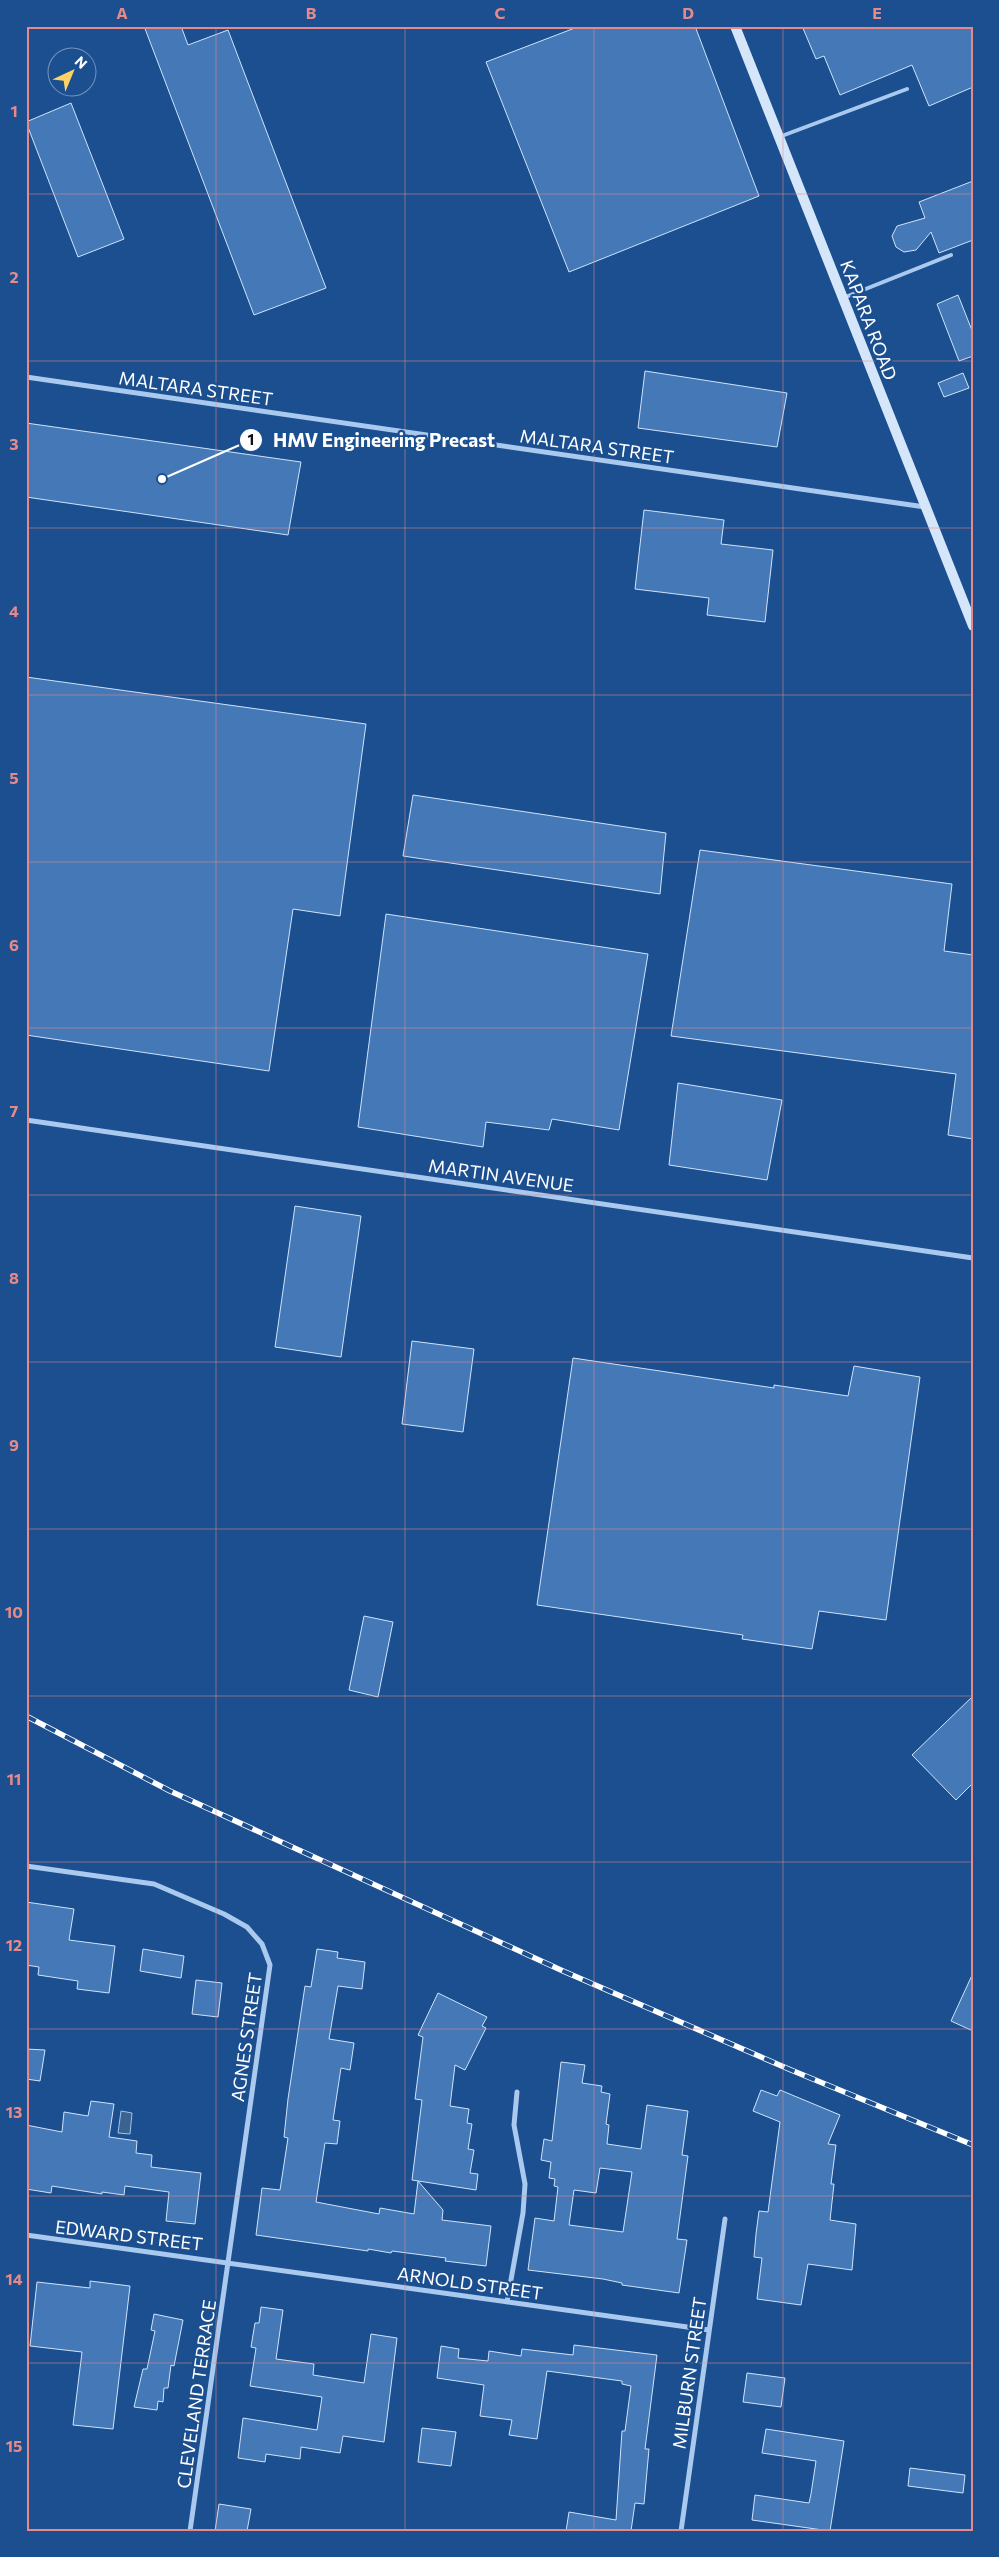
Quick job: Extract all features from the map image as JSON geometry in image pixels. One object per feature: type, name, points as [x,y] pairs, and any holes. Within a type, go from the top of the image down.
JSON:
[{"type":"street","name":"KAPARA ROAD","points":[[735,26],[973,626]]},
{"type":"street","name":"MALTARA STREET","points":[[26,377],[925,508]]},
{"type":"street","name":"MARTIN AVENUE","points":[[26,1120],[973,1258]]},
{"type":"street","name":"AGNES STREET","points":[[26,1866],[154,1884],[224,1914],[247,1927],[268,1953],[270,1965],[228,2262]]},
{"type":"street","points":[[507,2302],[523,2213],[525,2184],[514,2125],[517,2092]]},
{"type":"street","name":"MILBURN STREET","points":[[681,2531],[725,2218]]},
{"type":"street","name":"EDWARD STREET","points":[[26,2235],[228,2262]]},
{"type":"street","name":"ARNOLD STREET","points":[[228,2262],[709,2330]]},
{"type":"street","name":"CLEVELAND TERRACE","points":[[190,2531],[228,2262]]},
{"type":"lane","points":[[779,138],[907,88]]},
{"type":"lane","points":[[844,298],[951,255]]},
{"type":"water","points":[[121,2111],[132,2113],[130,2134],[118,2133]]},
{"type":"building","points":[[144,26],[181,26],[188,45],[228,30],[326,288],[254,315]]},
{"type":"building","points":[[580,26],[695,26],[759,196],[569,272],[486,62]]},
{"type":"building","points":[[802,26],[973,26],[973,87],[929,106],[912,65],[840,95],[824,56],[816,59]]},
{"type":"building","points":[[71,103],[124,239],[78,257],[26,122]]},
{"type":"building","points":[[973,181],[973,240],[939,253],[931,232],[916,250],[904,252],[896,247],[892,236],[897,226],[925,218],[919,202]]},
{"type":"building","points":[[958,295],[973,333],[973,356],[959,361],[937,304]]},
{"type":"building","points":[[645,371],[787,393],[777,447],[638,428]]},
{"type":"building","points":[[963,373],[969,388],[944,397],[938,383]]},
{"type":"building","points":[[26,423],[301,462],[288,535],[26,497]]},
{"type":"building","points":[[644,510],[724,520],[721,544],[773,550],[765,622],[707,615],[709,598],[635,589]]},
{"type":"building","points":[[26,677],[366,724],[340,916],[293,909],[269,1071],[26,1035]]},
{"type":"building","points":[[413,795],[666,833],[660,894],[403,856]]},
{"type":"building","points":[[700,850],[952,884],[944,951],[973,955],[973,1139],[948,1135],[956,1074],[671,1036]]},
{"type":"building","points":[[386,914],[648,954],[619,1130],[552,1119],[549,1130],[486,1122],[483,1147],[358,1127]]},
{"type":"building","points":[[678,1083],[782,1100],[767,1180],[669,1165]]},
{"type":"building","points":[[295,1206],[361,1216],[341,1357],[275,1347]]},
{"type":"building","points":[[412,1341],[474,1349],[463,1432],[402,1424]]},
{"type":"building","points":[[573,1358],[774,1388],[774,1385],[848,1396],[854,1366],[920,1377],[886,1620],[819,1611],[812,1649],[742,1639],[743,1635],[537,1605]]},
{"type":"building","points":[[364,1616],[393,1622],[378,1697],[349,1690]]},
{"type":"building","points":[[973,1696],[973,1783],[956,1800],[912,1755]]},
{"type":"building","points":[[26,1902],[74,1909],[69,1940],[115,1946],[109,1993],[77,1989],[78,1981],[38,1975],[39,1967],[26,1965]]},
{"type":"building","points":[[143,1949],[184,1956],[181,1978],[140,1971]]},
{"type":"building","points":[[317,1949],[338,1952],[337,1958],[365,1962],[362,1989],[338,1986],[329,2039],[354,2043],[350,2070],[341,2068],[333,2120],[340,2121],[337,2144],[325,2143],[316,2202],[379,2214],[380,2208],[414,2214],[418,2181],[443,2210],[442,2220],[491,2226],[486,2266],[445,2261],[446,2258],[392,2251],[391,2253],[368,2249],[368,2251],[256,2235],[262,2188],[280,2190],[288,2138],[284,2137],[288,2099],[305,1986],[311,1987]]},
{"type":"building","points":[[973,1973],[973,2031],[951,2021]]},
{"type":"building","points":[[196,1980],[222,1983],[218,2017],[192,2014]]},
{"type":"building","points":[[438,1993],[487,2017],[482,2026],[486,2028],[465,2070],[455,2065],[450,2106],[469,2109],[467,2123],[472,2124],[468,2149],[474,2150],[470,2173],[478,2174],[476,2190],[412,2180],[422,2100],[415,2099],[423,2037],[418,2035]]},
{"type":"building","points":[[26,2049],[45,2050],[40,2081],[26,2079]]},
{"type":"building","points":[[561,2062],[585,2065],[582,2083],[602,2086],[601,2092],[610,2094],[606,2124],[609,2125],[607,2144],[641,2149],[647,2105],[688,2111],[682,2155],[688,2156],[677,2239],[687,2240],[679,2293],[622,2285],[622,2283],[603,2279],[528,2270],[535,2218],[554,2221],[558,2187],[554,2186],[555,2179],[549,2178],[551,2162],[541,2160],[544,2139],[552,2141]],"holes":[[[600,2168],[632,2172],[623,2232],[569,2225],[574,2190],[596,2193]]]},
{"type":"building","points":[[761,2090],[777,2096],[780,2090],[840,2115],[828,2144],[836,2145],[831,2184],[834,2184],[830,2220],[856,2224],[852,2270],[808,2264],[801,2305],[757,2299],[762,2258],[754,2257],[756,2234],[759,2211],[768,2212],[780,2122],[753,2111]]},
{"type":"building","points":[[91,2101],[114,2104],[109,2137],[137,2141],[136,2153],[152,2155],[151,2167],[201,2173],[195,2224],[166,2221],[169,2192],[125,2186],[124,2195],[102,2192],[102,2194],[52,2186],[51,2193],[26,2189],[26,2125],[62,2132],[64,2112],[88,2116]]},
{"type":"building","points":[[90,2281],[130,2286],[113,2429],[73,2425],[82,2352],[30,2346],[37,2282],[90,2288]]},
{"type":"building","points":[[261,2307],[283,2310],[276,2359],[314,2364],[313,2375],[364,2383],[371,2334],[397,2338],[384,2442],[343,2436],[340,2453],[301,2447],[300,2459],[266,2454],[265,2462],[238,2458],[243,2418],[317,2430],[322,2397],[250,2386],[256,2348],[251,2347],[255,2323],[259,2323]]},
{"type":"building","points":[[154,2314],[183,2320],[174,2366],[171,2365],[168,2388],[164,2388],[163,2402],[158,2401],[157,2410],[134,2407],[143,2369],[147,2369],[155,2331],[151,2330]]},
{"type":"building","points":[[574,2345],[657,2355],[645,2449],[649,2449],[644,2504],[635,2503],[631,2531],[566,2531],[569,2512],[616,2520],[622,2431],[625,2431],[631,2386],[622,2384],[622,2381],[547,2371],[537,2439],[509,2435],[512,2420],[480,2416],[484,2385],[437,2378],[441,2346],[459,2349],[458,2358],[488,2361],[489,2351],[521,2356],[522,2349],[573,2355]]},
{"type":"building","points":[[747,2373],[785,2378],[781,2407],[743,2402]]},
{"type":"building","points":[[422,2428],[456,2432],[451,2466],[418,2462]]},
{"type":"building","points":[[766,2429],[844,2441],[830,2531],[752,2520],[755,2495],[809,2503],[811,2494],[816,2461],[762,2453]]},
{"type":"building","points":[[910,2468],[965,2475],[963,2493],[908,2486]]},
{"type":"building","points":[[219,2504],[251,2509],[247,2531],[215,2531]]},
{"type":"railway","points":[[26,1716],[170,1791],[563,1971],[791,2070],[973,2145]]},
{"type":"place","name":"HMV Engineering Precast","points":[[162,479]]}]
